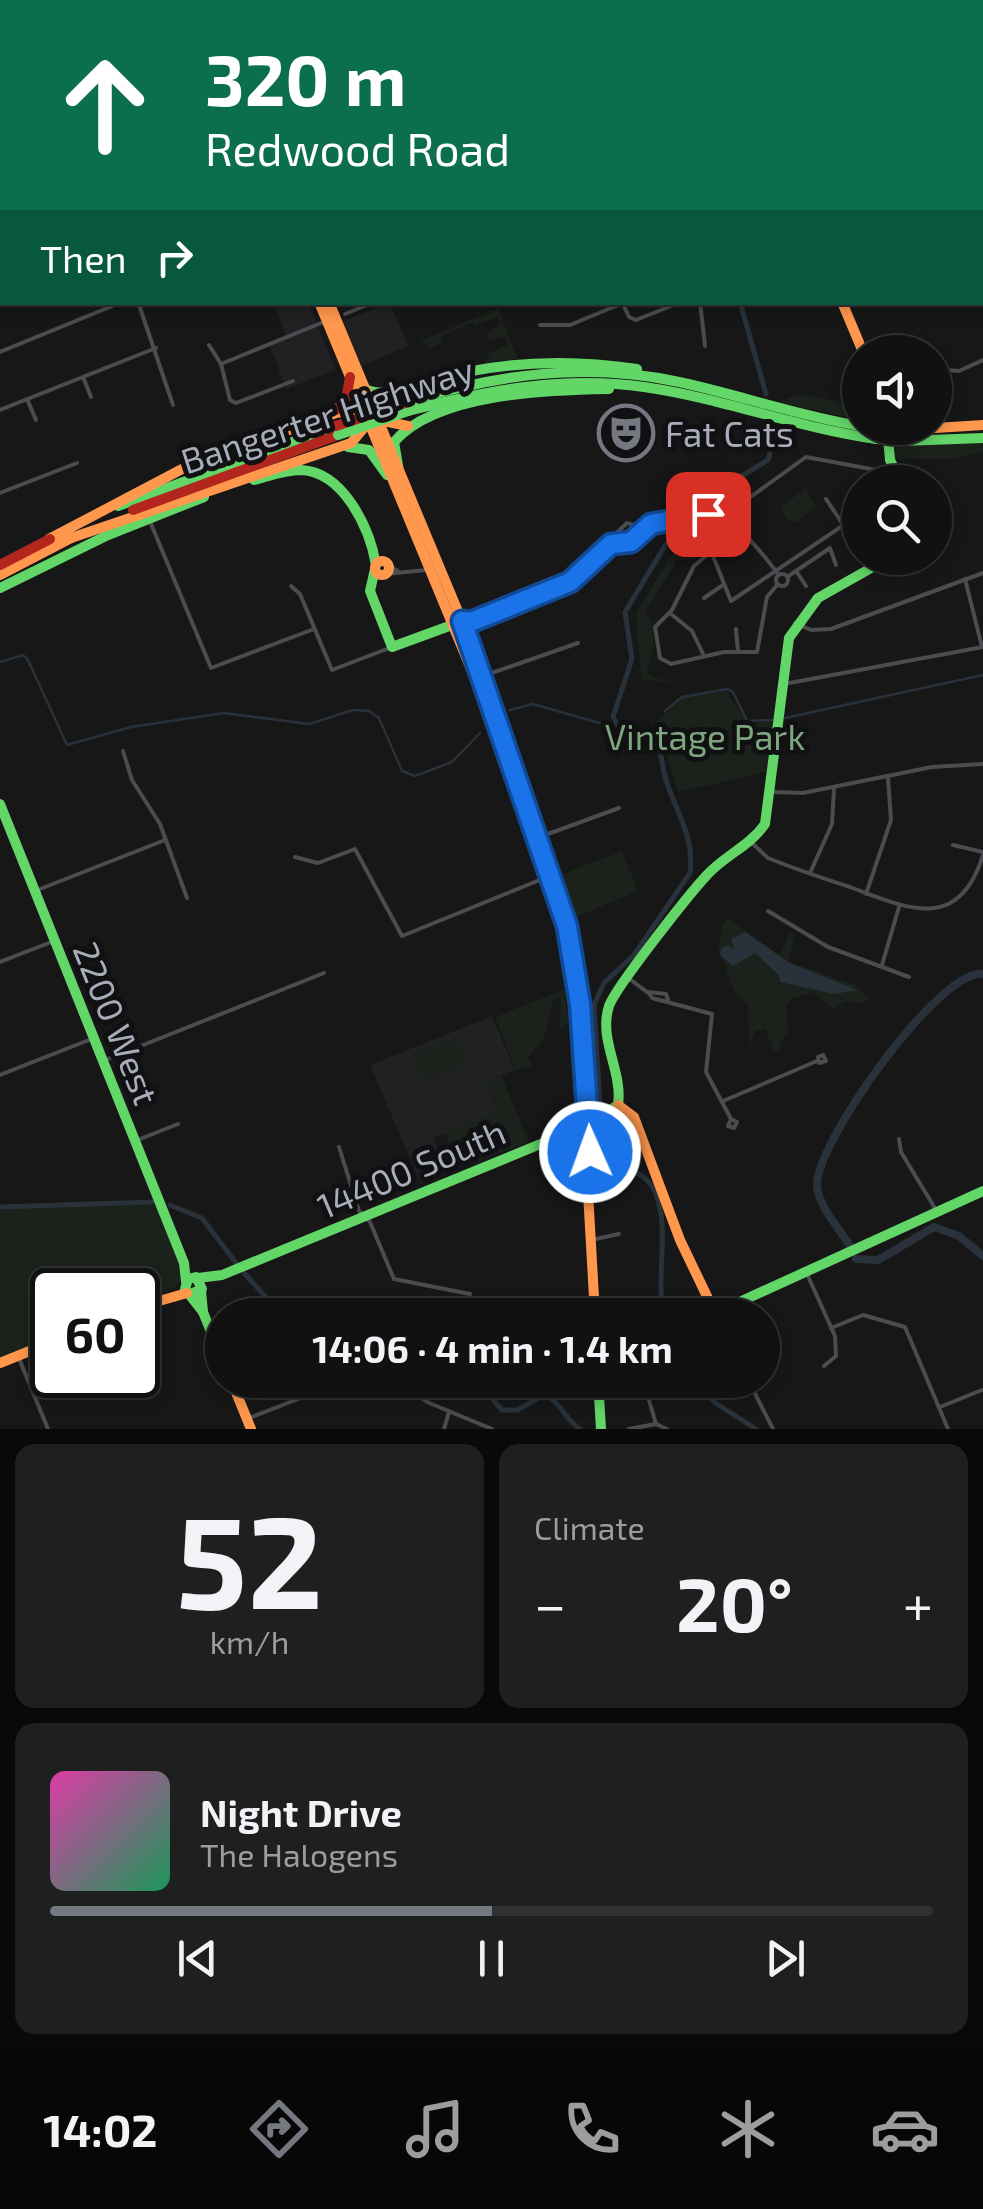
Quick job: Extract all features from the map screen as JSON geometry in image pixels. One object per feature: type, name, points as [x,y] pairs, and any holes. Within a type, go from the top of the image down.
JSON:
[{"type":"main road","points":[[320,305],[458,622],[552,874],[575,964],[594,1298]]},
{"type":"main road","points":[[330,305],[365,389],[371,420]]},
{"type":"main road","points":[[843,305],[855,335]]},
{"type":"main road","points":[[365,389],[374,394],[499,367],[583,362],[676,378],[740,397]]},
{"type":"main road","name":"Bangerter Highway","points":[[0,565],[157,489],[407,407],[463,384],[553,371],[642,375],[842,422]]},
{"type":"main road","points":[[321,418],[344,404],[350,378]]},
{"type":"main road","name":"Bangerter Highway","points":[[407,407],[554,382],[616,383],[677,392],[802,426],[842,429]]},
{"type":"main road","points":[[49,539],[168,474],[345,411],[408,426],[516,395],[603,388],[677,392]]},
{"type":"main road","points":[[71,538],[335,449],[355,440],[400,390]]},
{"type":"main road","points":[[408,426],[394,442],[393,473],[430,569],[458,622]]},
{"type":"main road","name":"Bangerter Highway","points":[[952,429],[983,426]]},
{"type":"main road","name":"Bangerter Highway","points":[[0,575],[71,538],[189,486],[337,430]]},
{"type":"main road","name":"Bangerter Highway","points":[[952,437],[983,438]]},
{"type":"main road","points":[[335,449],[364,446],[393,473]]},
{"type":"main road","points":[[0,588],[148,519],[246,482],[307,471],[325,480],[352,506],[382,568],[370,586],[392,647],[458,622]]},
{"type":"main road","points":[[707,1298],[680,1240],[634,1117],[618,1106],[622,1086],[604,1026],[610,1002],[631,980],[706,876],[720,861],[752,842],[765,824],[789,638],[795,623],[824,591],[850,575]]},
{"type":"main road","name":"2200 West","points":[[0,804],[205,1317]]},
{"type":"main road","name":"14400 South","points":[[160,1298],[586,1125],[618,1106]]},
{"type":"main road","points":[[751,1298],[983,1191]]},
{"type":"main road","points":[[0,1363],[30,1351]]},
{"type":"main road","points":[[238,1398],[249,1424]]},
{"type":"main road","points":[[599,1398],[600,1429]]},
{"type":"street","points":[[0,352],[115,305]]},
{"type":"street","points":[[139,305],[173,405]]},
{"type":"street","points":[[345,314],[367,305]]},
{"type":"street","points":[[540,326],[570,324],[618,305]]},
{"type":"street","points":[[624,305],[636,324],[676,305]]},
{"type":"street","points":[[700,305],[705,346]]},
{"type":"street","points":[[221,364],[326,321]]},
{"type":"street","points":[[209,345],[221,364],[230,400],[236,403],[292,381]]},
{"type":"street","points":[[0,410],[156,348]]},
{"type":"street","points":[[952,370],[959,371],[983,360]]},
{"type":"street","points":[[83,377],[91,397]]},
{"type":"street","points":[[27,400],[36,420]]},
{"type":"street","points":[[727,523],[742,504],[806,458],[847,465]]},
{"type":"street","points":[[0,492],[77,463]]},
{"type":"street","points":[[711,551],[731,602],[842,523],[826,499]]},
{"type":"street","points":[[458,622],[571,575],[618,534],[624,524],[635,526],[708,514],[727,523],[754,541],[777,572],[778,584],[768,597],[757,652],[704,656],[676,664],[660,658],[655,629],[669,613],[694,566],[737,530]]},
{"type":"street","points":[[148,519],[212,669],[314,629]]},
{"type":"street","points":[[458,622],[471,622],[570,582],[609,546],[631,542],[651,524]]},
{"type":"street","points":[[635,526],[638,534]]},
{"type":"street","points":[[618,534],[622,542]]},
{"type":"street","points":[[788,576],[830,548],[836,565]]},
{"type":"street","points":[[382,568],[402,573],[430,569]]},
{"type":"street","points":[[796,571],[806,586]]},
{"type":"street","points":[[777,572],[788,576]]},
{"type":"street","points":[[795,623],[811,630],[831,629],[983,573]]},
{"type":"street","points":[[778,584],[787,584],[788,576]]},
{"type":"street","points":[[784,684],[982,647],[964,579]]},
{"type":"street","points":[[704,598],[723,585]]},
{"type":"street","points":[[291,586],[300,594],[332,670],[392,647]]},
{"type":"street","points":[[669,613],[692,631],[704,656]]},
{"type":"street","points":[[736,629],[738,652]]},
{"type":"street","points":[[478,676],[578,643]]},
{"type":"street","points":[[123,751],[132,780],[160,824],[186,898]]},
{"type":"street","points":[[772,792],[804,793],[932,766],[983,764]]},
{"type":"street","points":[[866,894],[891,820],[888,776]]},
{"type":"street","points":[[810,873],[832,824],[834,787]]},
{"type":"street","points":[[537,838],[619,808]]},
{"type":"street","points":[[35,891],[164,840]]},
{"type":"street","points":[[752,842],[768,858],[899,907],[920,911],[953,900],[971,881],[983,854],[953,844]]},
{"type":"street","points":[[295,857],[318,863],[355,849],[402,936],[552,874]]},
{"type":"street","points":[[882,965],[899,907]]},
{"type":"street","points":[[768,911],[828,947],[910,977]]},
{"type":"street","points":[[0,962],[54,941]]},
{"type":"street","points":[[103,1061],[324,973]]},
{"type":"street","points":[[631,980],[648,992],[666,994],[668,1000],[712,1014],[706,1072],[731,1119]]},
{"type":"street","points":[[0,1076],[94,1038]]},
{"type":"street","points":[[722,1101],[817,1061]]},
{"type":"street","points":[[134,1141],[178,1124]]},
{"type":"street","points":[[899,1139],[901,1152],[936,1210]]},
{"type":"street","points":[[339,1146],[338,1155],[364,1216],[398,1282],[470,1294]]},
{"type":"street","points":[[592,1240],[620,1234]]},
{"type":"street","points":[[807,1274],[831,1328],[836,1354],[824,1366]]},
{"type":"street","points":[[831,1328],[863,1315],[905,1326],[948,1429]]},
{"type":"street","points":[[18,1356],[47,1427],[36,1429]]},
{"type":"street","points":[[939,1408],[982,1390]]},
{"type":"street","points":[[249,1424],[307,1398]]},
{"type":"street","points":[[423,1398],[492,1429]]},
{"type":"street","points":[[648,1398],[656,1424]]},
{"type":"street","points":[[757,1398],[772,1429]]},
{"type":"street","points":[[444,1429],[450,1412]]},
{"type":"street","points":[[629,1429],[656,1424],[667,1429]]},
{"type":"shaded area","points":[[309,305],[336,370],[286,389],[270,346],[287,339],[276,309]]},
{"type":"shaded area","points":[[391,305],[408,346],[362,366],[343,321]]},
{"type":"shaded area","points":[[745,932],[788,962],[857,990],[835,994],[780,982],[779,975],[755,953],[733,966],[720,955],[721,949],[727,945],[735,950],[731,939]]},
{"type":"shaded area","points":[[492,1016],[515,1070],[486,1081],[498,1112],[434,1138],[448,1172],[421,1184],[370,1065]]},
{"type":"green space","points":[[498,309],[518,359],[482,363],[489,359],[487,354],[508,345],[505,337],[490,340],[487,334],[500,325],[497,317],[475,326],[473,322],[441,337],[443,343],[431,348],[419,341]]},
{"type":"green space","points":[[798,394],[842,402],[842,416],[779,402]]},
{"type":"green space","points":[[983,443],[983,452],[953,459],[895,459],[893,452],[899,446]]},
{"type":"green space","points":[[806,488],[816,507],[798,521],[788,521],[780,508]]},
{"type":"green space","points":[[715,520],[732,531],[694,560],[677,560],[645,613],[653,633],[647,670],[650,676],[677,684],[641,679],[636,614],[672,554],[704,537]]},
{"type":"green space","name":"Vintage Park","points":[[726,691],[748,723],[772,721],[767,772],[678,792],[656,722],[684,697]]},
{"type":"green space","points":[[622,851],[638,891],[574,918],[560,875]]},
{"type":"green space","points":[[729,918],[776,953],[781,953],[790,931],[795,934],[788,962],[856,985],[870,999],[859,1004],[846,1001],[833,1009],[814,992],[793,998],[786,1006],[788,1032],[780,1042],[781,1050],[774,1051],[765,1029],[755,1031],[749,1048],[748,1005],[731,985],[718,952],[723,923]]},
{"type":"green space","points":[[565,989],[568,1023],[559,1031],[561,999],[554,998],[544,1038],[528,1058],[533,1066],[516,1070],[495,1017]]},
{"type":"green space","points":[[456,1038],[468,1064],[428,1080],[422,1078],[413,1055]]},
{"type":"green space","points":[[501,1075],[529,1142],[459,1168],[445,1133],[498,1112],[486,1081]]},
{"type":"green space","points":[[157,1205],[184,1278],[160,1294],[160,1268],[30,1268],[30,1346],[0,1359],[0,1208]]},
{"type":"waterway","points":[[741,305],[766,394]]},
{"type":"waterway","points":[[709,508],[735,480],[768,460],[777,429]]},
{"type":"waterway","points":[[600,1107],[594,1005],[604,983],[634,955],[690,873],[691,860],[657,741],[647,736],[624,736],[613,717],[632,659],[625,612],[666,544],[700,520]]},
{"type":"waterway","points":[[0,662],[23,655],[28,660],[67,745],[131,727],[224,713],[309,724],[353,710],[369,711],[379,718],[402,771],[415,776],[452,762],[480,733]]},
{"type":"waterway","points":[[785,718],[983,675]]},
{"type":"waterway","points":[[665,711],[682,697],[727,689],[733,692],[747,721],[772,720]]},
{"type":"waterway","points":[[510,710],[533,704],[606,725]]},
{"type":"waterway","points":[[850,1246],[825,1209],[817,1185],[836,1133],[911,1027],[963,980],[983,974]]},
{"type":"waterway","points":[[602,1128],[612,1156],[644,1178],[657,1197],[662,1224],[662,1298]]},
{"type":"waterway","points":[[0,1207],[152,1202]]},
{"type":"waterway","points":[[170,1205],[202,1218],[236,1263]]},
{"type":"waterway","points":[[856,1259],[878,1260],[934,1227],[959,1236],[983,1256]]},
{"type":"waterway","points":[[244,1273],[267,1298]]},
{"type":"waterway","points":[[494,1398],[502,1410],[517,1410],[539,1398]]},
{"type":"waterway","points":[[549,1398],[580,1429]]},
{"type":"waterway","points":[[711,1398],[756,1429]]},
{"type":"traffic: fast","points":[[365,389],[391,392],[458,374],[535,364],[637,369]]},
{"type":"traffic: fast","points":[[405,403],[507,378],[610,373],[679,382],[842,422]]},
{"type":"traffic: fast","points":[[408,411],[525,387],[614,384],[702,398],[842,433]]},
{"type":"traffic: fast","points":[[399,471],[394,442],[437,413],[525,393],[609,389]]},
{"type":"traffic: fast","points":[[338,435],[408,411]]},
{"type":"traffic: fast","points":[[118,506],[336,426]]},
{"type":"traffic: fast","points":[[952,439],[983,438]]},
{"type":"traffic: fast","points":[[889,445],[892,465]]},
{"type":"traffic: fast","points":[[348,447],[369,450],[387,475]]},
{"type":"traffic: fast","points":[[254,480],[301,470],[330,481],[342,491],[361,520],[376,565]]},
{"type":"traffic: fast","points":[[0,588],[108,535],[204,497]]},
{"type":"traffic: fast","points":[[375,569],[370,591],[392,647],[452,625]]},
{"type":"traffic: fast","points":[[618,1105],[619,1092],[606,1031],[609,1006],[638,961],[698,885],[765,824],[789,638],[818,598],[859,575]]},
{"type":"traffic: fast","points":[[0,804],[184,1263],[186,1281]]},
{"type":"traffic: fast","points":[[198,1278],[222,1275],[582,1127],[618,1105]]},
{"type":"traffic: fast","points":[[748,1298],[983,1191]]},
{"type":"traffic: fast","points":[[190,1294],[202,1289],[196,1277],[188,1279],[185,1289],[203,1312]]},
{"type":"traffic: fast","points":[[201,1291],[205,1317]]},
{"type":"traffic: fast","points":[[599,1398],[601,1429]]},
{"type":"traffic: slow","points":[[320,305],[471,669],[478,675]]},
{"type":"traffic: slow","points":[[330,305],[459,614],[560,901],[577,987]]},
{"type":"traffic: slow","points":[[843,305],[856,335]]},
{"type":"traffic: slow","points":[[71,538],[351,443],[393,394]]},
{"type":"traffic: slow","points":[[49,539],[184,468],[339,412],[408,426]]},
{"type":"traffic: slow","points":[[952,427],[983,425]]},
{"type":"traffic: slow","points":[[0,575],[73,537]]},
{"type":"traffic: slow","points":[[382,561],[389,568],[382,575],[375,568],[382,561]]},
{"type":"traffic: slow","points":[[577,999],[594,1298]]},
{"type":"traffic: slow","points":[[618,1105],[634,1117],[680,1240],[708,1298]]},
{"type":"traffic: slow","points":[[160,1301],[187,1293]]},
{"type":"traffic: slow","points":[[0,1363],[30,1351]]},
{"type":"traffic: slow","points":[[238,1398],[251,1429]]},
{"type":"traffic: jam","points":[[336,410],[346,400],[350,377]]},
{"type":"traffic: jam","points":[[336,426],[405,403]]},
{"type":"traffic: jam","points":[[133,510],[338,435]]},
{"type":"traffic: jam","points":[[0,565],[50,539]]},
{"type":"traffic: jam","points":[[577,987],[590,1123],[588,1189]]},
{"type":"place","name":"Fat Cats","points":[[626,433]]},
{"type":"route","points":[[590,1152],[580,1004],[567,926],[462,621],[471,622],[570,582],[611,544],[631,542],[651,524],[708,514]]}]
